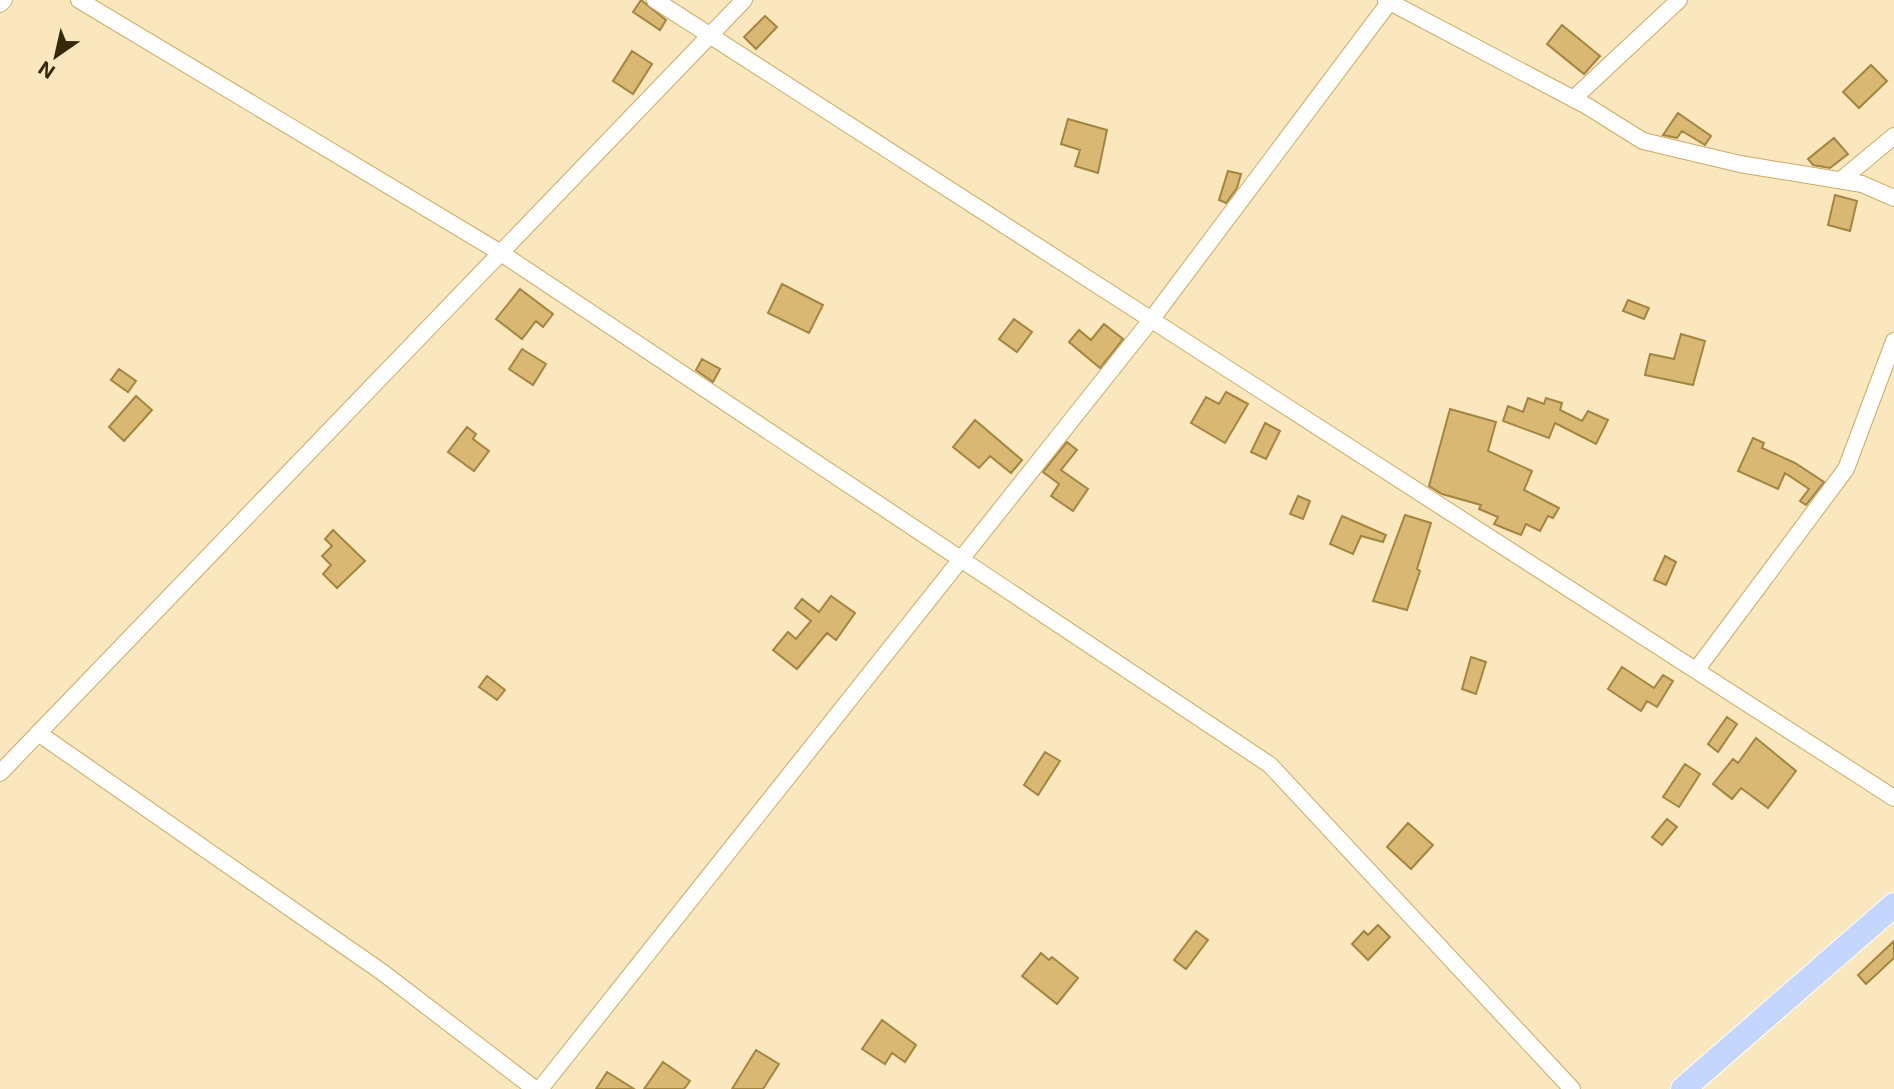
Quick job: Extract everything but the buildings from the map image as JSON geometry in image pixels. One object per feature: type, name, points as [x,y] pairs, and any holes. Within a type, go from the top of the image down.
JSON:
[{"type":"main road","points":[[1683,1089],[1894,905]]},
{"type":"street","points":[[0,4],[4,0]]},
{"type":"street","points":[[79,0],[501,254],[1270,765],[1572,1089]]},
{"type":"street","points":[[655,0],[709,38],[1697,669],[1894,798]]},
{"type":"street","points":[[0,773],[744,0]]},
{"type":"street","points":[[38,733],[382,972],[537,1089],[1151,320],[1389,0],[1573,99],[1643,141],[1740,164],[1862,184],[1894,198]]},
{"type":"street","points":[[1573,99],[1679,0]]},
{"type":"street","points":[[1842,180],[1894,136]]},
{"type":"street","points":[[1697,669],[1846,469],[1894,341]]}]
